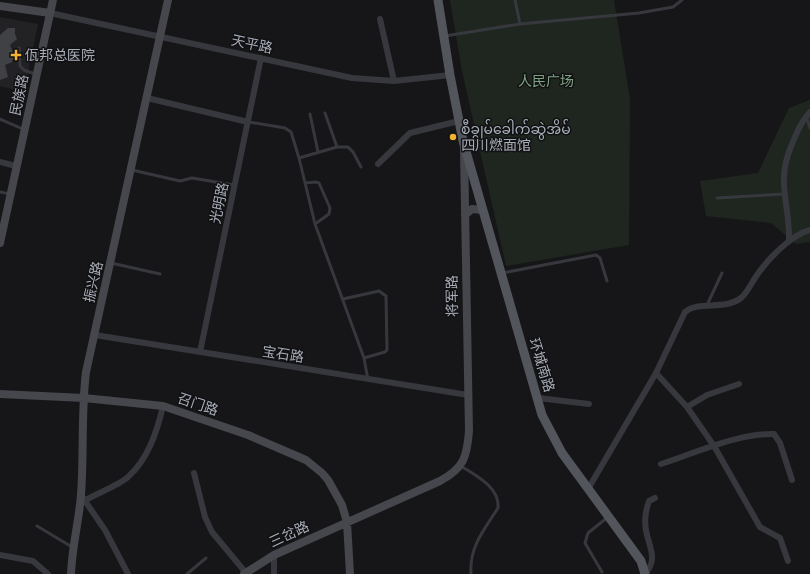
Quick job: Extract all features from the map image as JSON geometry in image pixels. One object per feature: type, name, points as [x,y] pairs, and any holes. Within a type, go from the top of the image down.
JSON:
[{"type":"main road","name":"民族路","points":[[0,243],[53,0]]},
{"type":"main road","name":"振兴路","points":[[71,574],[72,547],[82,498],[86,372],[168,0]]},
{"type":"main road","name":"将军路","points":[[438,0],[450,75],[464,141],[468,444],[461,466]]},
{"type":"main road","points":[[0,6],[50,13]]},
{"type":"main road","name":"环城南路","points":[[464,141],[482,210],[542,415],[550,432],[588,489],[641,561],[645,574]]},
{"type":"main road","points":[[465,215],[472,209],[482,210]]},
{"type":"main road","name":"召门路","points":[[0,394],[84,398],[163,406],[248,435],[306,460],[322,473],[334,487],[347,522],[350,574]]},
{"type":"main road","points":[[347,522],[440,481],[461,466]]},
{"type":"main road","name":"三岔路","points":[[245,573],[274,555],[347,522]]},
{"type":"street","name":"天平路","points":[[50,13],[352,78],[394,81],[450,75]]},
{"type":"street","points":[[380,19],[394,81]]},
{"type":"street","name":"光明路","points":[[200,352],[261,58]]},
{"type":"street","points":[[147,98],[248,122]]},
{"type":"street","points":[[789,240],[790,228],[784,194],[783,171],[787,155],[799,126],[808,114]]},
{"type":"street","points":[[378,164],[410,133],[460,121]]},
{"type":"street","points":[[0,162],[16,166]]},
{"type":"street","points":[[588,489],[656,373],[685,312],[690,308],[725,305],[742,297],[758,273],[789,240],[803,232],[810,230]]},
{"type":"street","name":"宝石路","points":[[95,335],[468,395]]},
{"type":"street","points":[[656,373],[687,407],[714,446],[760,527],[780,538],[788,561]]},
{"type":"street","points":[[687,407],[707,395],[739,384]]},
{"type":"street","points":[[538,398],[589,404]]},
{"type":"street","points":[[128,574],[105,530],[82,498],[128,478],[140,463],[156,434],[163,406]]},
{"type":"street","points":[[661,464],[714,446],[762,434],[774,434],[780,443],[792,480]]},
{"type":"street","points":[[194,473],[205,517],[212,532],[245,573]]},
{"type":"street","points":[[645,574],[651,567],[653,557],[647,534],[646,509],[649,501],[655,498]]},
{"type":"street","points":[[0,555],[34,561],[48,574]]},
{"type":"street","points":[[274,555],[274,574]]},
{"type":"lane","points":[[515,0],[520,24]]},
{"type":"lane","points":[[444,36],[520,24],[640,13],[673,7],[682,0]]},
{"type":"lane","points":[[19,48],[20,66],[24,70],[37,75]]},
{"type":"lane","points":[[325,113],[337,147]]},
{"type":"lane","points":[[310,114],[318,152]]},
{"type":"lane","points":[[808,114],[810,128]]},
{"type":"lane","points":[[0,119],[25,130]]},
{"type":"lane","points":[[248,122],[285,128],[291,132],[300,158],[315,224],[364,358],[368,380]]},
{"type":"lane","points":[[300,158],[337,147],[348,147],[353,152],[361,168]]},
{"type":"lane","points":[[131,170],[180,181],[192,178],[234,185]]},
{"type":"lane","points":[[305,183],[319,183],[330,208],[329,214],[315,224]]},
{"type":"lane","points":[[0,192],[11,194]]},
{"type":"lane","points":[[717,198],[784,194]]},
{"type":"lane","points":[[500,273],[596,255],[600,258],[607,282]]},
{"type":"lane","points":[[111,263],[160,274]]},
{"type":"lane","points":[[706,306],[722,273]]},
{"type":"lane","points":[[343,299],[379,292],[386,296],[387,350],[386,352],[364,358]]},
{"type":"lane","points":[[461,466],[485,481],[499,500],[498,508],[473,548],[470,565],[471,574]]},
{"type":"lane","points":[[602,572],[585,543],[588,533],[609,516]]},
{"type":"lane","points":[[37,526],[72,547]]},
{"type":"lane","points":[[187,574],[206,558]]},
{"type":"shaded area","name":"佤邦总医院","points":[[0,17],[38,24],[24,92],[0,86]]},
{"type":"green space","name":"人民广场","points":[[450,0],[614,0],[630,99],[629,245],[506,266],[462,71]]},
{"type":"green space","points":[[810,100],[810,242],[796,244],[771,223],[706,216],[700,181],[758,173],[789,108]]},
{"type":"building","points":[[8,28],[15,28],[17,39],[10,45],[14,55],[12,62],[5,65],[8,77],[0,80],[0,35]]},
{"type":"place","name":"佤邦总医院","points":[[16,55]]},
{"type":"place","name":"စီချွမ်ခေါက်ဆွဲအိမ် 四川燃面馆","points":[[453,137]]}]
